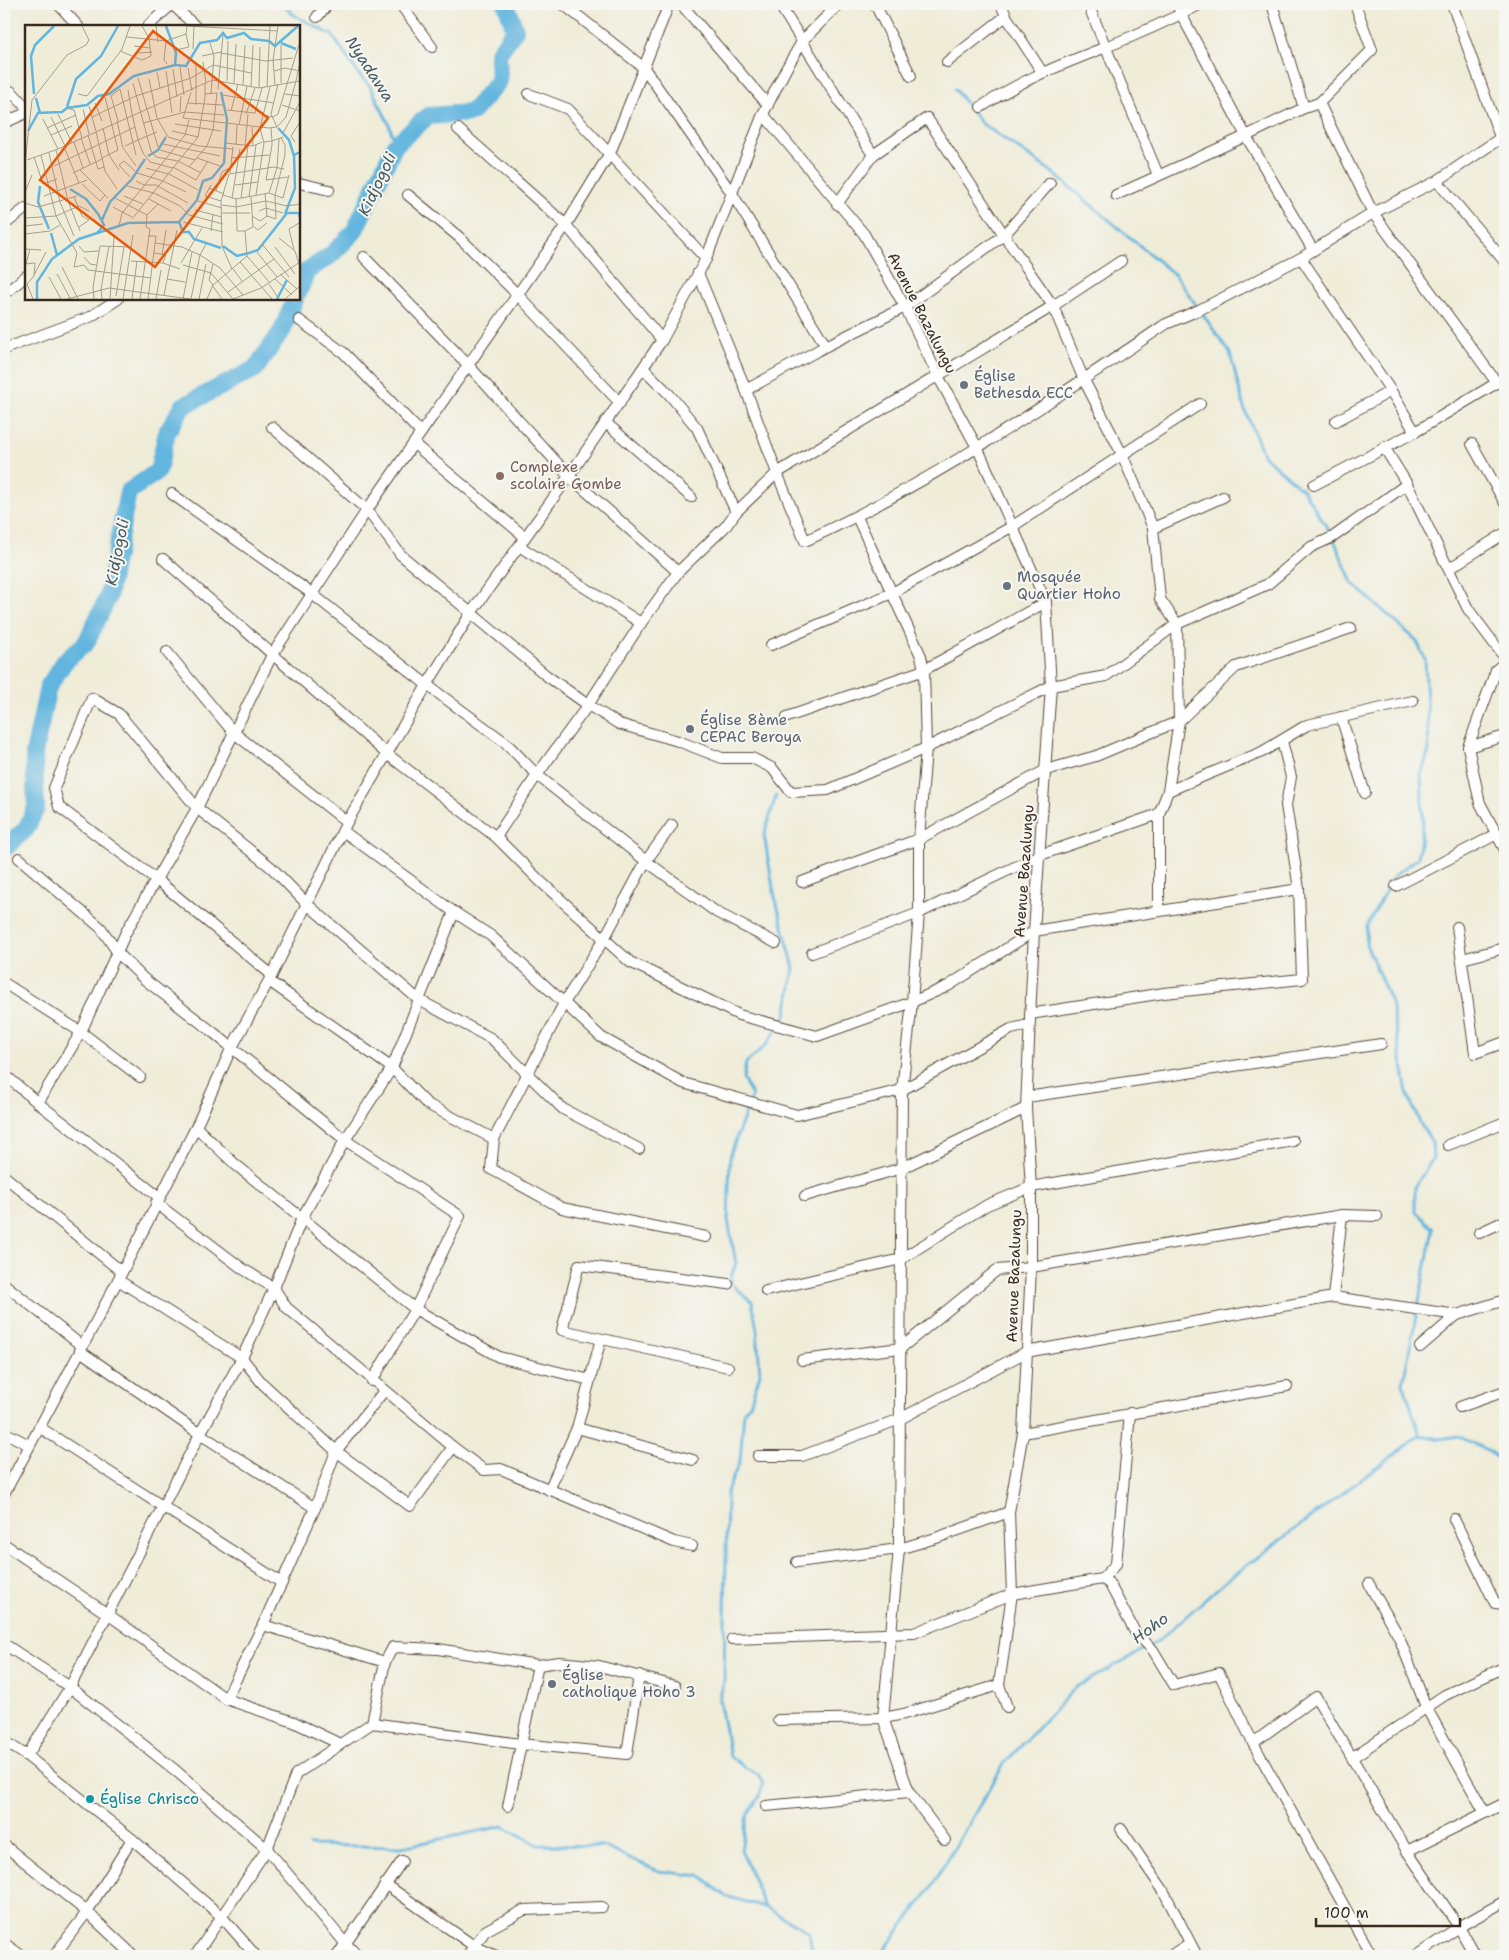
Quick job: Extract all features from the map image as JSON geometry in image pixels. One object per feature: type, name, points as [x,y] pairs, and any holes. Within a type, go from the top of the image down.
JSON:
[{"type":"street","points":[[58,4],[77,25]]},
{"type":"street","points":[[149,25],[172,4],[194,25]]},
{"type":"street","points":[[317,17],[328,4]]},
{"type":"street","points":[[400,4],[432,47]]},
{"type":"street","points":[[563,4],[644,68],[731,192],[826,346]]},
{"type":"street","points":[[38,1103],[81,1032],[126,932],[197,808],[272,655],[367,510],[566,225],[610,153],[669,4]]},
{"type":"street","points":[[681,4],[768,105]]},
{"type":"street","points":[[780,4],[873,155]]},
{"type":"street","points":[[4,1494],[196,1128],[231,1048],[270,978],[345,827],[471,613],[569,476],[605,422],[620,404],[662,340],[706,259],[762,114],[803,40],[840,4]]},
{"type":"street","points":[[875,4],[911,76]]},
{"type":"street","points":[[1001,4],[1006,16],[1042,72]]},
{"type":"street","points":[[1088,4],[1158,175]]},
{"type":"street","points":[[982,107],[1008,88],[1042,72],[1107,47],[1179,9],[1201,4]]},
{"type":"street","points":[[1272,4],[1304,108]]},
{"type":"street","points":[[1116,195],[1304,108],[1319,103],[1372,50],[1355,4]]},
{"type":"street","points":[[698,273],[805,541],[857,517],[978,449],[1166,324],[1199,310],[1302,258],[1373,213],[1437,181],[1504,138],[1453,6],[1464,4]]},
{"type":"street","points":[[1179,9],[1246,136],[1313,250]]},
{"type":"street","points":[[947,62],[1006,16]]},
{"type":"street","points":[[4,87],[12,92],[25,106]]},
{"type":"street","points":[[529,94],[568,109],[706,259]]},
{"type":"street","points":[[1314,485],[1415,432],[1501,381],[1373,213],[1319,103]]},
{"type":"street","points":[[4,123],[25,113]]},
{"type":"street","name":"Avenue Bazalungu","points":[[762,114],[864,234],[905,307],[938,376],[978,449],[1046,602],[1051,686],[1034,930],[1026,1108],[1031,1186],[1031,1267],[1023,1433],[1010,1512],[1012,1594],[999,1685],[1007,1707]]},
{"type":"street","points":[[837,204],[873,155],[927,118],[1053,306],[1084,380],[1122,454],[1153,528],[1160,599],[1177,624],[1179,721],[1168,791],[1159,814],[1159,911]]},
{"type":"street","points":[[458,129],[566,225],[662,340]]},
{"type":"street","points":[[1437,181],[1505,262]]},
{"type":"street","points":[[300,183],[329,190]]},
{"type":"street","points":[[746,390],[826,346],[905,307],[1004,235],[1050,183]]},
{"type":"street","points":[[408,196],[459,237],[518,295],[620,404]]},
{"type":"street","points":[[4,225],[25,209]]},
{"type":"street","points":[[364,258],[469,366],[569,476],[678,572]]},
{"type":"street","points":[[1302,258],[1391,391],[1415,432]]},
{"type":"street","points":[[496,838],[537,775],[588,705],[641,623],[678,572],[777,473],[1053,306],[1121,261]]},
{"type":"street","points":[[8,291],[25,277]]},
{"type":"street","points":[[4,349],[90,317],[116,300]]},
{"type":"street","points":[[300,320],[344,353],[422,433]]},
{"type":"street","points":[[644,369],[669,394],[697,428],[736,512]]},
{"type":"street","points":[[1336,421],[1391,391]]},
{"type":"street","points":[[771,645],[892,592],[1013,526],[1200,404]]},
{"type":"street","points":[[605,422],[691,497]]},
{"type":"street","points":[[272,426],[367,510],[401,555],[547,676],[588,705],[619,724],[678,741],[722,758],[752,758],[772,768],[791,792],[828,790],[926,748],[1051,686],[1106,676],[1177,624],[1268,584],[1310,547],[1333,536],[1407,484]]},
{"type":"street","points":[[414,444],[522,541],[641,623]]},
{"type":"street","points":[[1472,444],[1505,503]]},
{"type":"street","points":[[1384,447],[1407,484],[1450,568],[1468,609],[1505,660],[1496,670],[1468,747],[1480,802],[1505,850]]},
{"type":"street","points":[[172,494],[311,593],[427,685],[506,742],[537,775],[646,861],[716,912],[776,944]]},
{"type":"street","points":[[1153,528],[1223,497]]},
{"type":"street","points":[[857,517],[921,656],[924,670],[926,748],[919,839],[919,914],[902,1090],[899,1548],[883,1718],[910,1792],[945,1840]]},
{"type":"street","points":[[1450,568],[1505,533]]},
{"type":"street","points":[[163,559],[387,754],[496,838],[604,940],[630,962],[739,1015],[817,1036],[912,1002],[948,986],[1034,930],[1299,889]]},
{"type":"street","points":[[787,717],[924,670],[1046,602]]},
{"type":"street","points":[[802,882],[919,839],[1046,770],[1096,756],[1179,721],[1236,666],[1351,628]]},
{"type":"street","points":[[167,652],[233,732],[345,827],[454,912],[492,936],[601,1037],[683,1083],[798,1115],[902,1090],[1011,1029],[1029,1025]]},
{"type":"street","points":[[494,1139],[427,1104],[392,1068],[270,978],[157,880],[59,807],[54,788],[92,698],[119,714],[197,808],[272,868],[307,904],[419,1000],[492,1039],[527,1076],[563,1109],[639,1150]]},
{"type":"street","points":[[1168,791],[1262,752],[1307,725],[1413,701]]},
{"type":"street","points":[[1341,718],[1365,793]]},
{"type":"street","points":[[1468,747],[1505,736]]},
{"type":"street","points":[[1030,1014],[1164,993],[1302,979],[1299,889],[1286,805],[1291,777],[1282,741]]},
{"type":"street","points":[[812,953],[919,914],[1040,855],[1159,814]]},
{"type":"street","points":[[672,825],[646,861],[604,940],[564,1003],[494,1139],[492,1169],[562,1208],[706,1237]]},
{"type":"street","points":[[1396,886],[1497,834]]},
{"type":"street","points":[[20,858],[101,928],[118,953],[144,979],[214,1033],[345,1140],[460,1216],[415,1309],[372,1381]]},
{"type":"street","points":[[27,1756],[70,1687],[109,1615],[200,1434],[242,1358],[274,1288],[302,1218],[345,1140],[392,1068],[454,912]]},
{"type":"street","points":[[1457,927],[1475,1053],[1505,1042]]},
{"type":"street","points":[[1462,959],[1505,948]]},
{"type":"street","points":[[4,983],[81,1032],[140,1077]]},
{"type":"street","points":[[1027,1097],[1381,1044]]},
{"type":"street","points":[[4,1074],[243,1269],[274,1288],[286,1307],[384,1391],[484,1470],[501,1469],[674,1542],[692,1546]]},
{"type":"street","points":[[805,1196],[902,1168],[1026,1108]]},
{"type":"street","points":[[1448,1145],[1505,1122]]},
{"type":"street","points":[[196,1128],[236,1165],[415,1309],[499,1357],[590,1380]]},
{"type":"street","points":[[766,1291],[901,1259],[987,1205],[1031,1186],[1293,1141]]},
{"type":"street","points":[[4,1176],[120,1276],[242,1358],[262,1383],[336,1451],[410,1506],[453,1447]]},
{"type":"street","points":[[1333,1297],[1342,1215]]},
{"type":"street","points":[[802,1360],[900,1348],[998,1270],[1031,1267],[1342,1215],[1377,1216]]},
{"type":"street","points":[[1480,1233],[1505,1222]]},
{"type":"street","points":[[728,1284],[579,1266],[562,1330],[728,1367]]},
{"type":"street","points":[[4,1284],[81,1348],[200,1434],[315,1508]]},
{"type":"street","points":[[758,1456],[802,1456],[900,1419],[1026,1352],[1333,1297],[1457,1315]]},
{"type":"street","points":[[1420,1347],[1457,1315],[1505,1300]]},
{"type":"street","points":[[549,1490],[578,1428],[601,1339]]},
{"type":"street","points":[[1023,1433],[1287,1386]]},
{"type":"street","points":[[226,1698],[282,1584],[315,1508],[336,1451],[384,1391]]},
{"type":"street","points":[[1460,1407],[1505,1391]]},
{"type":"street","points":[[732,1639],[914,1633],[1012,1594],[1102,1579],[1116,1564],[1130,1413]]},
{"type":"street","points":[[39,1427],[282,1584]]},
{"type":"street","points":[[578,1428],[693,1460]]},
{"type":"street","points":[[4,1432],[29,1445]]},
{"type":"street","points":[[797,1562],[899,1548],[936,1538],[1010,1512]]},
{"type":"street","points":[[1454,1518],[1495,1603],[1505,1604]]},
{"type":"street","points":[[4,1544],[109,1615],[226,1698],[294,1722],[340,1744]]},
{"type":"street","points":[[1102,1579],[1109,1583],[1135,1632],[1151,1647],[1174,1685],[1219,1673],[1253,1743],[1372,1956]]},
{"type":"street","points":[[1369,1584],[1399,1637],[1426,1708],[1485,1813]]},
{"type":"street","points":[[263,1625],[385,1662]]},
{"type":"street","points":[[4,1644],[70,1687],[175,1770],[267,1849],[358,1956]]},
{"type":"street","points":[[372,1723],[385,1662],[393,1647],[438,1649],[538,1665],[559,1662],[599,1666],[676,1686]]},
{"type":"street","points":[[508,1806],[538,1665]]},
{"type":"street","points":[[1353,1757],[1445,1695],[1505,1667]]},
{"type":"street","points":[[195,1956],[267,1849],[296,1774],[372,1723],[520,1744],[627,1754],[639,1676]]},
{"type":"street","points":[[778,1720],[883,1718],[904,1714],[999,1685]]},
{"type":"street","points":[[1253,1743],[1316,1697],[1407,1850],[1459,1927],[1475,1956]]},
{"type":"street","points":[[4,1741],[27,1756],[132,1839],[222,1917],[256,1956]]},
{"type":"street","points":[[766,1806],[910,1792]]},
{"type":"street","points":[[1407,1850],[1505,1803]]},
{"type":"street","points":[[1121,1829],[1162,1890],[1197,1956]]},
{"type":"street","points":[[54,1956],[87,1912],[132,1839]]},
{"type":"street","points":[[4,1845],[87,1912],[134,1956]]},
{"type":"street","points":[[337,1956],[402,1861]]},
{"type":"street","points":[[385,1884],[474,1946],[496,1956]]},
{"type":"street","points":[[1416,1956],[1459,1927],[1505,1901]]},
{"type":"street","points":[[467,1956],[485,1931],[524,1910],[602,1907]]},
{"type":"street","points":[[4,1943],[22,1956]]},
{"type":"street","points":[[1170,1956],[1190,1943]]},
{"type":"waterway","name":"Nyadawa","points":[[282,4],[294,15],[332,35],[360,76],[370,86],[389,124],[395,145]]},
{"type":"waterway","name":"Kidjogoli","points":[[300,288],[307,271],[331,255],[354,232],[395,145],[428,116],[471,113],[499,81],[498,54],[515,30],[506,4]]},
{"type":"waterway","points":[[955,89],[981,123],[1048,169],[1175,275],[1230,353],[1244,408],[1264,456],[1303,490],[1333,537],[1352,583],[1416,640],[1425,659],[1429,751],[1421,774],[1423,822],[1418,858],[1395,875],[1367,926],[1366,944],[1391,1002],[1407,1093],[1420,1123],[1432,1142],[1433,1158],[1415,1187],[1415,1211],[1433,1229],[1403,1383],[1420,1435]]},
{"type":"waterway","name":"Kidjogoli","points":[[4,849],[26,829],[36,808],[34,754],[48,687],[65,661],[86,643],[108,597],[128,492],[158,471],[167,432],[183,406],[255,369],[282,331],[295,300]]},
{"type":"waterway","points":[[765,1907],[741,1850],[747,1816],[759,1797],[763,1784],[758,1774],[744,1767],[730,1756],[719,1700],[724,1682],[727,1491],[740,1461],[744,1411],[750,1404],[760,1374],[757,1329],[752,1302],[733,1286],[730,1279],[736,1263],[728,1220],[730,1156],[752,1095],[743,1079],[746,1063],[766,1045],[786,1015],[794,968],[774,893],[764,835],[776,796]]},
{"type":"waterway","name":"Hoho","points":[[880,1956],[931,1888],[1004,1764],[1076,1687],[1157,1642],[1226,1581],[1420,1435],[1440,1439],[1458,1436],[1491,1452],[1505,1467]]},
{"type":"waterway","points":[[309,1845],[402,1847],[503,1826],[538,1845],[602,1846],[659,1871],[700,1876],[725,1896],[765,1907],[809,1932],[813,1956]]},
{"type":"place","name":"Église Bethesda ECC","points":[[964,385]]},
{"type":"place","name":"Complexe scolaire Gombe","points":[[500,476]]},
{"type":"place","name":"Mosquée Quartier Hoho","points":[[1007,586]]},
{"type":"place","name":"Église 8ème CEPAC Beroya","points":[[690,729]]},
{"type":"place","name":"Église catholique Hoho 3","points":[[552,1684]]},
{"type":"place","name":"Église Chrisco","points":[[90,1799]]}]
